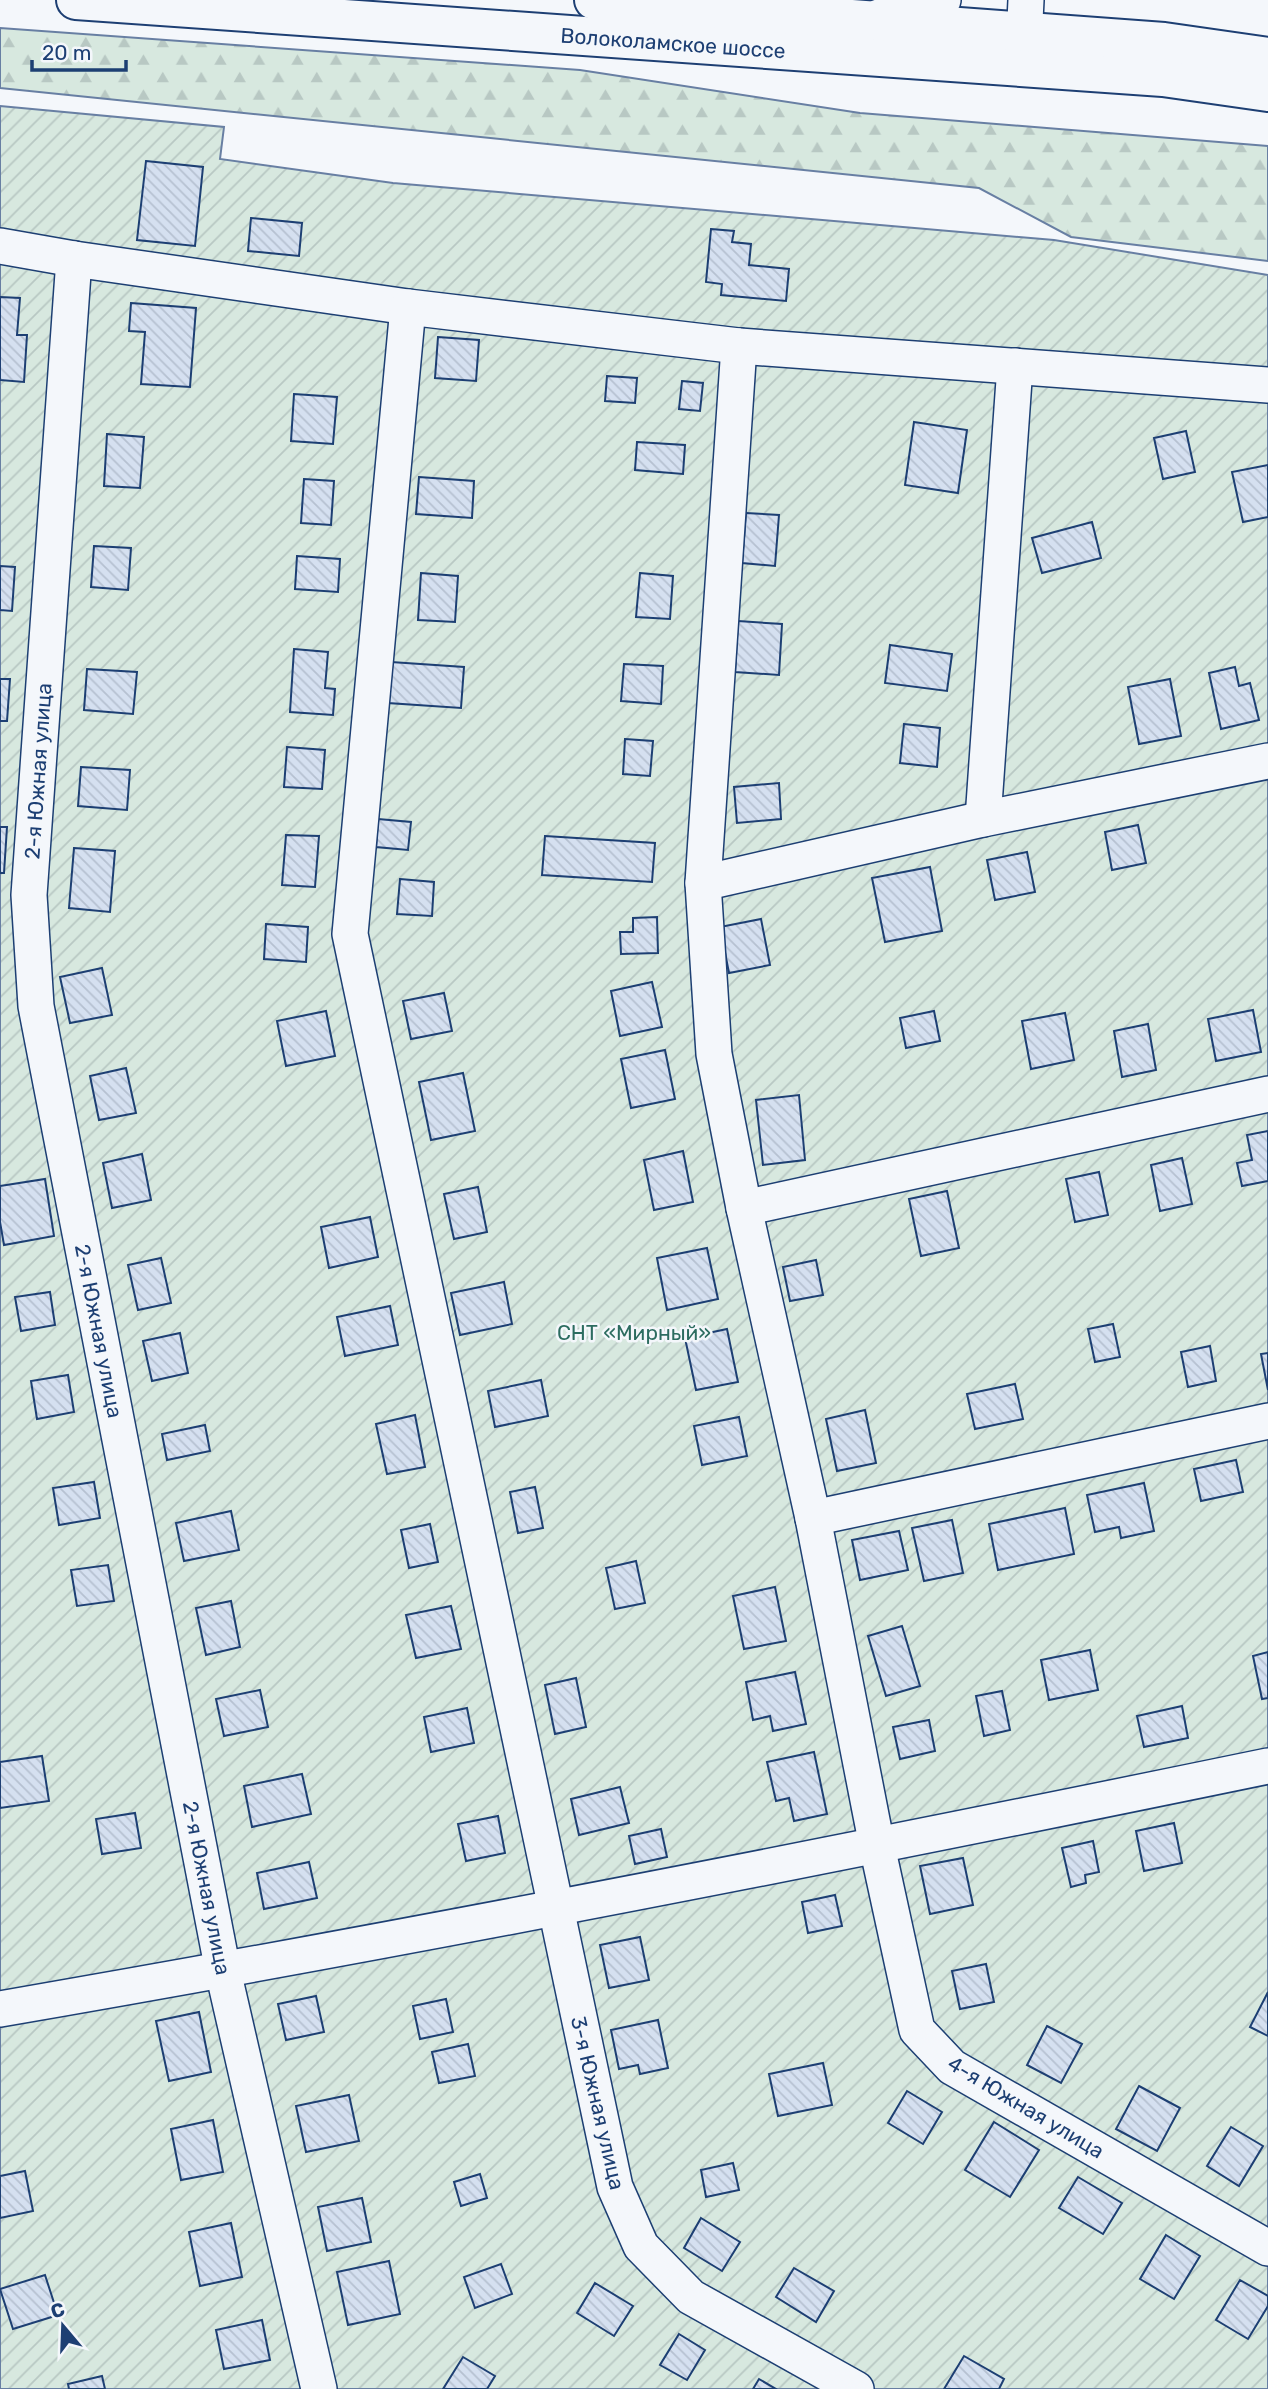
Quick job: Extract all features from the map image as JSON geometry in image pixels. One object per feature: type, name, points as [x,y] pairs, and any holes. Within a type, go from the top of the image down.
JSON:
[{"type":"main road","name":"Волоколамское шоссе","points":[[76,0],[1163,77],[1268,92]]},
{"type":"main road","name":"Волоколамское шоссе","points":[[594,0],[871,19],[1025,15],[1164,42],[1268,57]]},
{"type":"street","points":[[871,19],[943,0]]},
{"type":"street","points":[[1022,68],[1025,15]]},
{"type":"street","points":[[0,246],[408,307],[739,346],[1268,385]]},
{"type":"street","name":"2-я Южная улица","points":[[74,259],[29,895],[36,1006],[223,1971],[319,2389]]},
{"type":"street","name":"3-я Южная улица","points":[[408,307],[350,934],[615,2187],[641,2246],[691,2297],[856,2389]]},
{"type":"street","name":"4-я Южная улица","points":[[739,346],[703,883],[714,1054],[744,1208],[813,1518],[877,1846],[917,2030],[952,2067],[1268,2248]]},
{"type":"street","points":[[983,819],[1014,366]]},
{"type":"street","points":[[703,883],[983,819],[1268,761]]},
{"type":"street","points":[[744,1208],[1268,1094]]},
{"type":"street","points":[[813,1518],[1268,1421]]},
{"type":"street","points":[[0,2010],[223,1971],[877,1846],[1268,1766]]},
{"type":"green space","points":[[0,28],[580,70],[860,113],[1268,146],[1268,261],[1071,237],[979,188],[0,88]]},
{"type":"green space","name":"СНТ «Мирный»","points":[[0,106],[224,127],[220,159],[393,183],[1054,240],[1268,275],[1268,2389],[0,2389]]},
{"type":"building","points":[[146,161],[203,167],[195,246],[137,240]]},
{"type":"building","points":[[251,218],[302,223],[299,256],[248,251]]},
{"type":"building","points":[[711,229],[734,231],[732,242],[751,244],[749,265],[789,269],[786,301],[721,295],[722,284],[706,282]]},
{"type":"building","points":[[0,297],[20,298],[17,335],[27,335],[24,382],[0,380]]},
{"type":"building","points":[[131,303],[196,308],[190,387],[141,384],[145,332],[129,331]]},
{"type":"building","points":[[438,337],[479,340],[476,381],[435,378]]},
{"type":"building","points":[[607,376],[637,378],[635,403],[605,401]]},
{"type":"building","points":[[682,381],[703,383],[700,411],[679,409]]},
{"type":"building","points":[[294,394],[337,397],[333,444],[291,441]]},
{"type":"building","points":[[914,422],[967,430],[958,493],[905,485]]},
{"type":"building","points":[[1186,431],[1195,472],[1163,479],[1154,438]]},
{"type":"building","points":[[107,434],[144,437],[140,488],[104,486]]},
{"type":"building","points":[[637,442],[685,445],[683,474],[635,470]]},
{"type":"building","points":[[1268,465],[1268,517],[1243,522],[1232,472]]},
{"type":"building","points":[[419,477],[474,481],[472,518],[416,514]]},
{"type":"building","points":[[304,479],[334,481],[331,525],[301,523]]},
{"type":"building","points":[[746,513],[779,515],[775,566],[742,563]]},
{"type":"building","points":[[1092,522],[1101,558],[1042,573],[1032,538]]},
{"type":"building","points":[[94,546],[131,548],[128,590],[91,587]]},
{"type":"building","points":[[297,556],[340,559],[338,592],[295,589]]},
{"type":"building","points":[[0,566],[15,567],[12,611],[0,610]]},
{"type":"building","points":[[421,573],[458,576],[455,622],[418,620]]},
{"type":"building","points":[[640,573],[673,576],[670,619],[636,617]]},
{"type":"building","points":[[738,621],[782,624],[779,675],[735,672]]},
{"type":"building","points":[[890,645],[952,654],[947,691],[885,683]]},
{"type":"building","points":[[294,649],[328,652],[325,688],[335,689],[333,715],[290,712]]},
{"type":"building","points":[[391,662],[464,667],[461,708],[388,703]]},
{"type":"building","points":[[624,664],[663,666],[661,704],[621,701]]},
{"type":"building","points":[[1235,667],[1239,686],[1250,683],[1259,720],[1221,729],[1209,673]]},
{"type":"building","points":[[87,669],[137,672],[133,714],[84,710]]},
{"type":"building","points":[[0,679],[10,679],[7,721],[0,721]]},
{"type":"building","points":[[1170,679],[1181,736],[1139,744],[1128,687]]},
{"type":"building","points":[[904,724],[940,728],[937,767],[900,763]]},
{"type":"building","points":[[625,739],[653,741],[650,776],[623,774]]},
{"type":"building","points":[[287,747],[325,750],[322,789],[284,787]]},
{"type":"building","points":[[81,767],[130,770],[127,810],[78,806]]},
{"type":"building","points":[[779,783],[781,819],[737,823],[734,787]]},
{"type":"building","points":[[378,819],[411,822],[408,850],[376,847]]},
{"type":"building","points":[[1138,825],[1146,863],[1112,870],[1105,832]]},
{"type":"building","points":[[0,827],[7,827],[4,873],[0,873]]},
{"type":"building","points":[[286,835],[319,836],[315,887],[282,885]]},
{"type":"building","points":[[545,836],[655,843],[652,882],[542,875]]},
{"type":"building","points":[[74,848],[115,851],[110,912],[69,908]]},
{"type":"building","points":[[1027,852],[1035,892],[995,900],[987,860]]},
{"type":"building","points":[[930,867],[942,931],[885,942],[872,878]]},
{"type":"building","points":[[400,879],[434,882],[432,916],[397,914]]},
{"type":"building","points":[[657,917],[658,953],[621,954],[620,932],[633,932],[633,918]]},
{"type":"building","points":[[761,919],[770,965],[729,973],[720,927]]},
{"type":"building","points":[[266,924],[308,927],[306,962],[264,959]]},
{"type":"building","points":[[102,968],[112,1015],[70,1023],[60,977]]},
{"type":"building","points":[[652,982],[662,1027],[620,1036],[611,991]]},
{"type":"building","points":[[444,993],[452,1031],[411,1039],[403,1001]]},
{"type":"building","points":[[1253,1010],[1261,1052],[1216,1061],[1208,1019]]},
{"type":"building","points":[[326,1011],[335,1056],[286,1066],[277,1021]]},
{"type":"building","points":[[934,1011],[940,1041],[906,1048],[900,1018]]},
{"type":"building","points":[[1065,1013],[1074,1060],[1031,1069],[1022,1021]]},
{"type":"building","points":[[1148,1024],[1156,1070],[1122,1077],[1114,1031]]},
{"type":"building","points":[[665,1050],[675,1099],[631,1108],[621,1059]]},
{"type":"building","points":[[126,1068],[136,1113],[99,1120],[90,1076]]},
{"type":"building","points":[[463,1073],[475,1131],[431,1140],[419,1082]]},
{"type":"building","points":[[799,1095],[805,1160],[763,1165],[756,1100]]},
{"type":"building","points":[[1268,1131],[1268,1181],[1242,1186],[1237,1163],[1252,1160],[1247,1135]]},
{"type":"building","points":[[683,1151],[693,1202],[654,1210],[644,1160]]},
{"type":"building","points":[[142,1154],[151,1200],[112,1208],[103,1163]]},
{"type":"building","points":[[1182,1158],[1192,1204],[1160,1211],[1151,1165]]},
{"type":"building","points":[[1099,1172],[1108,1215],[1075,1222],[1066,1179]]},
{"type":"building","points":[[45,1179],[54,1236],[4,1245],[0,1222],[0,1186]]},
{"type":"building","points":[[478,1187],[487,1232],[454,1239],[444,1194]]},
{"type":"building","points":[[947,1191],[959,1248],[921,1256],[909,1199]]},
{"type":"building","points":[[370,1217],[378,1257],[329,1268],[321,1227]]},
{"type":"building","points":[[707,1248],[718,1299],[667,1310],[657,1258]]},
{"type":"building","points":[[161,1258],[171,1303],[138,1310],[128,1265]]},
{"type":"building","points":[[816,1260],[823,1295],[790,1301],[783,1267]]},
{"type":"building","points":[[504,1282],[512,1324],[460,1335],[451,1293]]},
{"type":"building","points":[[50,1292],[55,1325],[21,1331],[15,1297]]},
{"type":"building","points":[[390,1306],[398,1345],[345,1356],[337,1317]]},
{"type":"building","points":[[1113,1324],[1120,1357],[1095,1362],[1088,1329]]},
{"type":"building","points":[[727,1329],[738,1382],[696,1390],[685,1338]]},
{"type":"building","points":[[180,1333],[188,1373],[152,1381],[143,1341]]},
{"type":"building","points":[[1210,1346],[1216,1381],[1188,1387],[1181,1352]]},
{"type":"building","points":[[1268,1353],[1268,1390],[1261,1354]]},
{"type":"building","points":[[68,1375],[74,1412],[37,1419],[31,1381]]},
{"type":"building","points":[[541,1380],[548,1416],[495,1427],[488,1391]]},
{"type":"building","points":[[1015,1384],[1023,1419],[975,1429],[967,1394]]},
{"type":"building","points":[[865,1410],[876,1463],[837,1471],[826,1419]]},
{"type":"building","points":[[415,1415],[425,1467],[387,1474],[376,1424]]},
{"type":"building","points":[[739,1417],[747,1456],[702,1465],[694,1426]]},
{"type":"building","points":[[205,1425],[210,1451],[167,1460],[162,1434]]},
{"type":"building","points":[[1236,1460],[1243,1492],[1201,1501],[1194,1469]]},
{"type":"building","points":[[94,1482],[100,1518],[59,1525],[53,1488]]},
{"type":"building","points":[[1144,1483],[1154,1531],[1121,1538],[1119,1527],[1095,1532],[1087,1495]]},
{"type":"building","points":[[535,1487],[543,1528],[518,1533],[510,1492]]},
{"type":"building","points":[[1065,1508],[1074,1554],[998,1570],[989,1524]]},
{"type":"building","points":[[231,1511],[239,1550],[184,1561],[176,1523]]},
{"type":"building","points":[[952,1520],[963,1573],[924,1581],[912,1528]]},
{"type":"building","points":[[430,1524],[438,1562],[409,1568],[401,1530]]},
{"type":"building","points":[[899,1531],[908,1570],[860,1580],[852,1540]]},
{"type":"building","points":[[636,1561],[645,1603],[615,1609],[606,1568]]},
{"type":"building","points":[[108,1565],[114,1601],[77,1606],[71,1570]]},
{"type":"building","points":[[775,1587],[786,1641],[744,1649],[733,1596]]},
{"type":"building","points":[[231,1601],[240,1647],[206,1655],[196,1608]]},
{"type":"building","points":[[451,1606],[461,1649],[416,1658],[406,1615]]},
{"type":"building","points":[[902,1626],[920,1686],[886,1696],[868,1636]]},
{"type":"building","points":[[1090,1650],[1098,1690],[1049,1700],[1041,1660]]},
{"type":"building","points":[[1268,1652],[1268,1698],[1262,1699],[1253,1656]]},
{"type":"building","points":[[795,1672],[806,1724],[773,1731],[770,1716],[753,1720],[746,1682]]},
{"type":"building","points":[[576,1678],[586,1727],[555,1734],[545,1685]]},
{"type":"building","points":[[260,1690],[268,1727],[224,1736],[216,1699]]},
{"type":"building","points":[[1002,1691],[1010,1730],[984,1736],[976,1696]]},
{"type":"building","points":[[1182,1706],[1188,1738],[1144,1747],[1137,1716]]},
{"type":"building","points":[[467,1708],[474,1743],[431,1752],[424,1717]]},
{"type":"building","points":[[929,1720],[935,1751],[900,1759],[893,1727]]},
{"type":"building","points":[[814,1752],[827,1814],[794,1821],[789,1798],[776,1801],[767,1762]]},
{"type":"building","points":[[42,1756],[49,1801],[0,1808],[0,1762]]},
{"type":"building","points":[[302,1774],[311,1814],[252,1827],[244,1786]]},
{"type":"building","points":[[620,1787],[629,1823],[579,1835],[571,1799]]},
{"type":"building","points":[[135,1813],[141,1848],[102,1854],[96,1819]]},
{"type":"building","points":[[498,1816],[505,1853],[466,1861],[458,1824]]},
{"type":"building","points":[[1174,1823],[1182,1863],[1144,1871],[1136,1831]]},
{"type":"building","points":[[661,1829],[667,1857],[635,1864],[629,1836]]},
{"type":"building","points":[[1093,1841],[1099,1872],[1085,1875],[1086,1883],[1071,1887],[1062,1848]]},
{"type":"building","points":[[963,1858],[973,1905],[930,1914],[920,1866]]},
{"type":"building","points":[[309,1862],[317,1898],[264,1909],[257,1873]]},
{"type":"building","points":[[835,1895],[842,1926],[808,1933],[802,1902]]},
{"type":"building","points":[[640,1937],[649,1980],[609,1988],[600,1945]]},
{"type":"building","points":[[986,1964],[994,2002],[960,2009],[952,1971]]},
{"type":"building","points":[[1268,1992],[1268,2036],[1250,2027]]},
{"type":"building","points":[[316,1996],[324,2032],[286,2040],[278,2004]]},
{"type":"building","points":[[446,1999],[453,2032],[420,2039],[413,2006]]},
{"type":"building","points":[[199,2012],[211,2072],[169,2081],[156,2021]]},
{"type":"building","points":[[658,2020],[668,2068],[640,2074],[638,2065],[619,2069],[611,2030]]},
{"type":"building","points":[[1047,2026],[1082,2044],[1061,2083],[1027,2065]]},
{"type":"building","points":[[468,2044],[475,2076],[439,2083],[432,2052]]},
{"type":"building","points":[[823,2063],[832,2105],[778,2116],[769,2074]]},
{"type":"building","points":[[1139,2086],[1180,2108],[1157,2151],[1116,2129]]},
{"type":"building","points":[[907,2091],[942,2112],[923,2144],[888,2123]]},
{"type":"building","points":[[349,2095],[359,2141],[306,2152],[296,2106]]},
{"type":"building","points":[[213,2120],[223,2172],[181,2180],[171,2129]]},
{"type":"building","points":[[994,2122],[1039,2150],[1010,2197],[965,2170]]},
{"type":"building","points":[[1231,2127],[1263,2146],[1239,2186],[1207,2166]]},
{"type":"building","points":[[733,2163],[739,2190],[706,2197],[701,2170]]},
{"type":"building","points":[[25,2171],[33,2211],[0,2218],[0,2176]]},
{"type":"building","points":[[480,2174],[487,2198],[461,2206],[454,2182]]},
{"type":"building","points":[[1078,2177],[1122,2203],[1103,2234],[1059,2208]]},
{"type":"building","points":[[362,2198],[371,2242],[327,2251],[318,2207]]},
{"type":"building","points":[[701,2218],[740,2242],[722,2271],[684,2248]]},
{"type":"building","points":[[231,2223],[242,2277],[200,2286],[189,2232]]},
{"type":"building","points":[[1166,2235],[1200,2256],[1174,2299],[1140,2279]]},
{"type":"building","points":[[389,2261],[400,2314],[348,2325],[337,2272]]},
{"type":"building","points":[[501,2264],[512,2294],[475,2308],[464,2277]]},
{"type":"building","points":[[794,2268],[834,2291],[816,2322],[776,2297]]},
{"type":"building","points":[[45,2275],[58,2315],[13,2329],[0,2289]]},
{"type":"building","points":[[1240,2280],[1268,2296],[1268,2306],[1248,2339],[1216,2320]]},
{"type":"building","points":[[595,2283],[633,2306],[614,2336],[577,2313]]},
{"type":"building","points":[[262,2320],[270,2360],[224,2369],[216,2330]]},
{"type":"building","points":[[679,2334],[705,2350],[687,2380],[660,2365]]},
{"type":"building","points":[[964,2356],[1004,2379],[999,2389],[944,2389]]},
{"type":"building","points":[[463,2357],[495,2376],[487,2389],[443,2389]]},
{"type":"building","points":[[102,2376],[105,2389],[69,2389],[68,2384]]},
{"type":"building","points":[[759,2379],[776,2389],[753,2389]]}]
